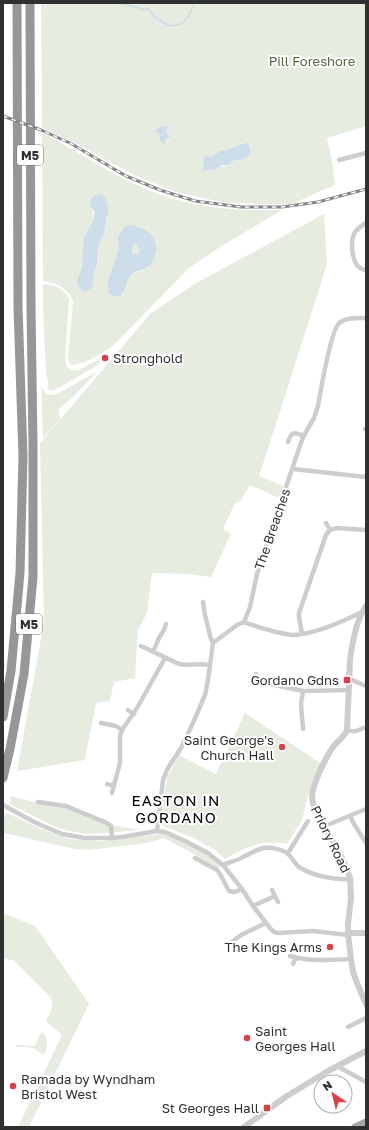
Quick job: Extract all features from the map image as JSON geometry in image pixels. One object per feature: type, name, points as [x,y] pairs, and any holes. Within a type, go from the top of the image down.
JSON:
[{"type":"highway","name":"M5","points":[[3,717],[11,671],[20,573],[22,479],[18,307],[17,3]]},
{"type":"highway","name":"M5","points":[[3,778],[24,674],[33,577],[30,3]]},
{"type":"main road","points":[[355,1127],[366,1122]]},
{"type":"street","points":[[339,160],[366,153]]},
{"type":"street","points":[[350,157],[352,164]]},
{"type":"street","points":[[366,223],[359,227],[354,233],[352,244],[355,261],[360,268],[366,270]]},
{"type":"street","name":"The Breaches","points":[[244,622],[250,607],[257,574],[267,543],[304,436],[318,406],[330,344],[336,327],[340,322],[345,320],[352,318],[366,318]]},
{"type":"street","points":[[288,442],[291,434],[293,433],[304,436]]},
{"type":"street","points":[[293,469],[366,477]]},
{"type":"street","points":[[326,523],[330,530]]},
{"type":"street","points":[[302,634],[299,613],[326,535],[330,530],[336,528],[366,530]]},
{"type":"street","points":[[157,831],[163,780],[168,768],[181,748],[205,695],[213,643],[204,615],[203,602]]},
{"type":"street","points":[[366,606],[362,612],[351,650],[347,730],[352,732],[366,727]]},
{"type":"street","points":[[213,643],[237,625],[244,622],[267,630],[290,635],[302,634],[318,631],[340,623],[362,612]]},
{"type":"street","points":[[153,652],[158,638],[164,630],[166,624]]},
{"type":"street","points":[[141,646],[165,658],[185,665],[210,665]]},
{"type":"street","points":[[112,793],[120,763],[120,736],[122,730],[134,714],[165,658]]},
{"type":"street","points":[[256,674],[254,683],[303,691],[349,690]]},
{"type":"street","points":[[350,679],[366,686]]},
{"type":"street","points":[[301,726],[301,704],[303,691]]},
{"type":"street","points":[[128,710],[134,714]]},
{"type":"street","points":[[101,723],[116,726],[122,730]]},
{"type":"street","points":[[108,724],[108,731]]},
{"type":"street","name":"Priory Road","points":[[347,730],[345,735],[331,750],[314,786],[312,802],[344,862],[350,879],[351,898],[348,934],[351,960],[356,983],[366,1004]]},
{"type":"street","points":[[107,784],[114,786]]},
{"type":"street","points":[[38,802],[66,806],[107,823],[111,826],[112,838]]},
{"type":"street","points":[[3,805],[62,834],[85,838],[112,838],[157,831],[165,832],[208,853],[223,865],[274,932],[313,931],[348,934],[366,933]]},
{"type":"street","points":[[325,826],[366,810]]},
{"type":"street","points":[[350,816],[366,842]]},
{"type":"street","points":[[288,853],[308,821]]},
{"type":"street","points":[[223,865],[257,850],[264,848],[276,849],[288,853],[294,862],[305,870],[330,878],[350,879]]},
{"type":"street","points":[[197,860],[216,870],[220,874],[229,891],[235,892],[242,889]]},
{"type":"street","points":[[272,890],[278,902]]},
{"type":"street","points":[[253,906],[275,896]]},
{"type":"street","points":[[232,942],[241,935],[266,923]]},
{"type":"street","points":[[290,956],[318,960],[351,960]]},
{"type":"street","points":[[293,964],[296,957]]},
{"type":"street","points":[[349,1025],[366,1018]]},
{"type":"street","points":[[244,1127],[287,1096],[337,1066],[366,1051]]},
{"type":"street","points":[[337,1066],[366,1082]]},
{"type":"green space","name":"Pill Foreshore","points":[[41,3],[366,3],[366,126],[327,138],[335,185],[293,204],[229,203],[176,192],[136,176],[71,141],[42,128]],"holes":[[[161,126],[168,134],[170,139],[162,143],[159,133],[155,132],[155,130],[159,129]],[[243,143],[249,144],[251,150],[248,155],[243,158],[232,161],[229,165],[215,169],[203,164],[203,160],[207,156],[212,157],[217,152],[227,150]]]},
{"type":"green space","points":[[42,133],[126,180],[158,194],[201,205],[228,209],[282,210],[220,247],[189,268],[113,346],[82,363],[71,365],[68,359],[73,302],[71,297],[65,289],[53,283],[43,281]],"holes":[[[99,194],[108,208],[108,216],[104,234],[97,251],[97,265],[94,272],[93,286],[81,290],[77,281],[94,219],[92,209],[93,196]],[[129,225],[140,226],[156,254],[152,262],[146,268],[132,273],[127,281],[122,295],[118,240],[124,227]]]},
{"type":"green space","points":[[324,214],[327,264],[259,476],[283,486],[279,498],[250,485],[240,501],[235,503],[223,529],[231,534],[211,577],[187,574],[152,573],[147,613],[138,630],[135,678],[114,682],[110,701],[96,703],[85,760],[17,771],[44,622],[40,443],[151,313],[198,282]]},
{"type":"green space","points":[[135,244],[139,249],[138,253],[135,255],[132,253],[133,245]]},
{"type":"green space","points":[[43,284],[59,288],[65,293],[69,300],[65,358],[67,367],[72,370],[79,370],[99,359],[100,364],[53,390],[49,390],[47,387],[49,384],[46,375]]},
{"type":"green space","points":[[98,371],[73,397],[61,407],[59,410],[60,419],[43,438],[41,385],[47,394],[57,394]]},
{"type":"green space","points":[[245,713],[322,764],[309,792],[302,820],[287,844],[262,843],[240,851],[225,859],[215,850],[194,838],[161,825],[160,822],[167,778],[179,755],[216,774]]},
{"type":"green space","points":[[11,796],[38,803],[65,807],[106,824],[139,830],[86,834],[65,830],[51,825],[10,804]]},
{"type":"green space","points":[[7,813],[37,827],[69,839],[102,841],[166,834],[207,854],[221,865],[220,868],[218,868],[164,838],[147,843],[89,850],[75,849],[4,833],[3,835],[3,816]]},
{"type":"green space","points":[[3,913],[35,926],[89,1004],[29,1127],[18,1127],[62,1035],[46,1020],[52,1007],[51,998],[13,960],[3,959]]},
{"type":"green space","points":[[41,1032],[47,1039],[46,1048],[43,1055],[34,1049],[27,1047],[16,1047],[16,1045],[35,1046]]},
{"type":"water","points":[[161,126],[168,127],[166,131],[170,138],[166,140],[164,144],[160,141],[159,133],[154,131]]},
{"type":"water","points":[[246,143],[249,144],[251,152],[245,158],[232,161],[229,165],[222,165],[217,169],[203,170],[203,161],[205,157],[212,157],[219,151],[227,150]]},
{"type":"water","points":[[101,194],[106,199],[108,213],[104,234],[97,251],[97,265],[94,272],[93,286],[87,291],[83,291],[79,288],[77,281],[82,267],[84,238],[94,219],[94,211],[90,205],[90,201],[95,195]]},
{"type":"water","points":[[132,225],[146,230],[153,237],[156,252],[154,260],[149,266],[130,276],[123,293],[118,297],[109,294],[108,281],[119,248],[118,237],[125,226]],"holes":[[[135,244],[139,249],[138,253],[135,255],[132,253],[133,246]]]},
{"type":"waterway","points":[[119,3],[137,7],[142,10],[149,9],[154,17],[170,26],[183,22],[189,15],[194,3]]},
{"type":"railway","points":[[3,116],[41,130],[70,143],[126,176],[160,190],[195,201],[241,207],[282,207],[318,202],[366,189]]},
{"type":"place","name":"Stronghold","points":[[105,358]]},
{"type":"place","name":"Gordano Gdns","points":[[347,680]]},
{"type":"place","name":"Saint George's Church Hall","points":[[282,747]]},
{"type":"place","name":"The Kings Arms","points":[[330,947]]},
{"type":"place","name":"Saint Georges Hall","points":[[247,1038]]},
{"type":"place","name":"Ramada by Wyndham Bristol West","points":[[13,1086]]},
{"type":"place","name":"St Georges Hall","points":[[267,1108]]},
{"type":"district","name":"EASTON IN GORDANO","points":[[176,808]]}]
